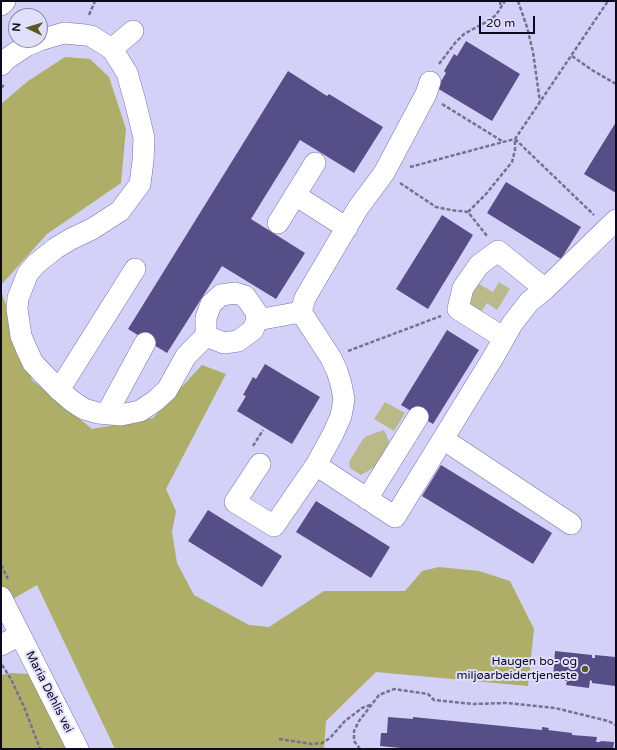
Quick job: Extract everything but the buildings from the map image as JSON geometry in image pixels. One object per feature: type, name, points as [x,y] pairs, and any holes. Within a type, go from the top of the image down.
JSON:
[{"type":"street","points":[[1,5],[5,1]]},
{"type":"street","points":[[112,49],[133,31]]},
{"type":"street","points":[[48,38],[64,34],[91,36],[112,49],[127,73],[135,101],[144,138],[143,161],[140,184],[120,211],[92,229],[56,248],[36,264],[28,273],[18,298],[17,309],[21,336],[33,363],[72,401],[84,408],[98,412],[121,415],[140,411],[155,401],[167,390],[186,356],[206,336],[206,318],[211,304],[221,295],[235,292],[245,296],[256,312],[257,320],[253,330],[238,341],[224,343],[206,336]]},
{"type":"street","points":[[2,60],[23,48]]},
{"type":"street","points":[[260,464],[235,502],[274,526],[316,465],[341,416],[344,399],[337,371],[331,358],[301,312],[305,298],[358,208],[391,178],[428,88]]},
{"type":"street","points":[[278,223],[315,163]]},
{"type":"street","points":[[295,195],[347,228]]},
{"type":"street","points":[[316,465],[395,517],[512,324],[530,302],[612,224]]},
{"type":"street","points":[[504,338],[458,309],[463,288],[479,265],[498,251],[545,288]]},
{"type":"street","points":[[59,390],[134,269]]},
{"type":"street","points":[[257,320],[301,312]]},
{"type":"street","points":[[107,413],[145,343]]},
{"type":"street","points":[[367,499],[418,417]]},
{"type":"street","points":[[443,440],[571,524]]},
{"type":"street","name":"Maria Dehlis vei","points":[[1,597],[78,749]]},
{"type":"street","points":[[1,646],[20,635]]},
{"type":"path","points":[[500,1],[501,9]]},
{"type":"path","points":[[503,142],[428,88],[439,65],[455,43],[464,34],[496,15],[505,1]]},
{"type":"path","points":[[518,1],[527,26],[533,52],[540,102]]},
{"type":"path","points":[[468,212],[486,194],[512,162],[515,150],[515,139],[608,1]]},
{"type":"path","points":[[572,56],[616,84]]},
{"type":"path","points":[[391,178],[515,139]]},
{"type":"path","points":[[515,139],[612,224]]},
{"type":"path","points":[[391,178],[436,207],[468,212],[498,251]]},
{"type":"path","points":[[331,358],[458,309]]},
{"type":"path","points":[[1,663],[11,679],[25,709],[40,749]]},
{"type":"path","points":[[360,749],[354,741],[354,731],[359,721],[379,695],[394,689],[428,694],[434,700],[473,704],[507,703],[555,708],[608,721],[616,725]]},
{"type":"path","points":[[279,739],[312,744],[322,743],[330,738],[345,721],[362,708],[370,705]]},
{"type":"green space","points":[[499,282],[510,289],[497,310],[487,303],[481,312],[470,305],[469,299],[479,284],[493,292]]},
{"type":"green space","points":[[385,402],[405,413],[394,431],[374,419]]},
{"type":"green space","points":[[384,430],[391,446],[378,465],[361,475],[350,468],[349,462],[363,439]]},
{"type":"shaded area","points":[[65,57],[90,59],[109,77],[126,129],[121,183],[47,234],[1,285],[1,104],[28,81]]},
{"type":"shaded area","points":[[1,291],[32,380],[92,429],[153,418],[202,365],[226,374],[166,489],[176,511],[172,532],[177,563],[194,595],[249,625],[269,627],[324,591],[405,591],[422,571],[439,567],[479,571],[510,581],[534,629],[528,686],[376,672],[326,721],[324,749],[115,749],[37,585],[1,606]]},
{"type":"shaded area","points":[[11,673],[29,674],[66,749],[1,749],[1,675]]},
{"type":"place","name":"Haugen bo- og miljøarbeidertjeneste","points":[[585,669]]}]
